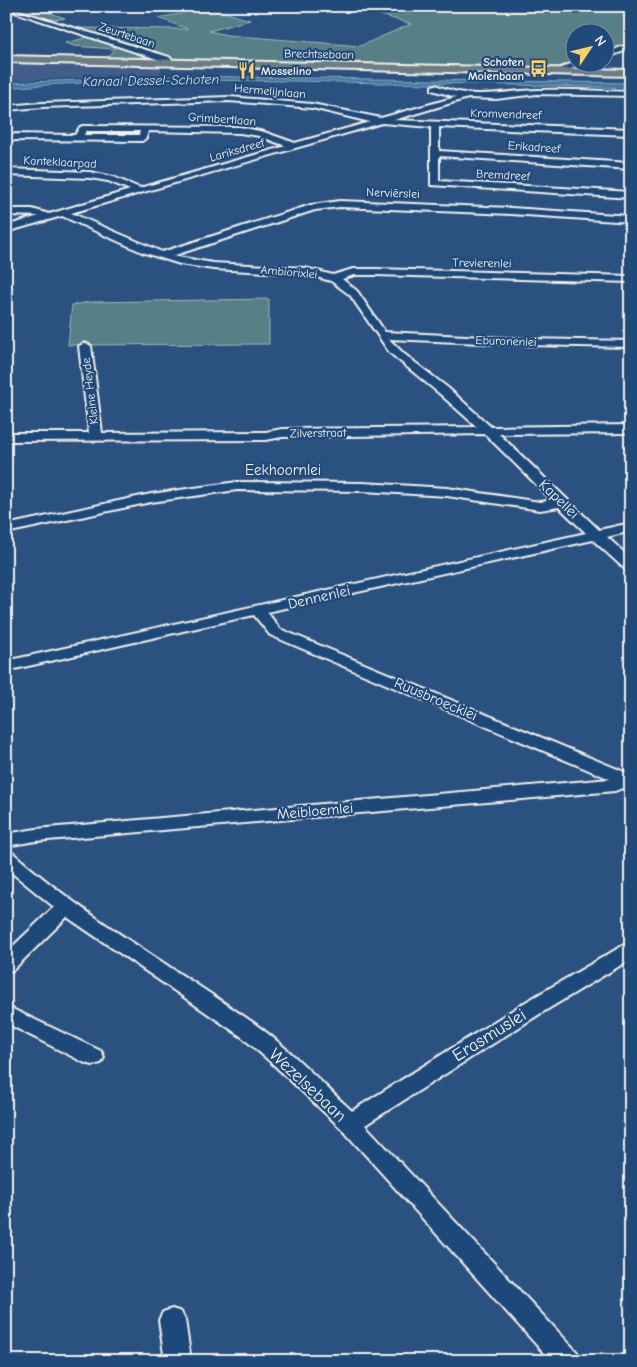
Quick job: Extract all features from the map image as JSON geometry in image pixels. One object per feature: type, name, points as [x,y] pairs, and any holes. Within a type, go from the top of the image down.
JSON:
[{"type":"main road","name":"Brechtsebaan","points":[[6,59],[631,73]]},
{"type":"street","name":"Zeurtebaan","points":[[17,11],[166,59],[171,63]]},
{"type":"street","points":[[614,52],[631,45]]},
{"type":"street","points":[[558,71],[564,69]]},
{"type":"street","points":[[436,86],[435,88],[443,92],[471,97],[508,96],[537,92],[631,94]]},
{"type":"street","name":"Lariksdreef","points":[[6,229],[471,97]]},
{"type":"street","name":"Hermelijnlaan","points":[[6,108],[179,100],[237,100],[312,106],[381,121]]},
{"type":"street","name":"Kromvendreef","points":[[381,121],[631,132]]},
{"type":"street","name":"Bremdreef","points":[[436,124],[434,184],[631,195]]},
{"type":"street","name":"Grimbertlaan","points":[[6,137],[78,137],[83,128],[240,130],[261,134],[296,146]]},
{"type":"street","name":"Erikadreef","points":[[435,152],[631,166]]},
{"type":"street","name":"Kanteklaarpad","points":[[6,172],[90,175],[110,179],[140,191]]},
{"type":"street","name":"Nerviërslei","points":[[161,256],[314,207],[340,204],[492,210],[631,219]]},
{"type":"street","points":[[6,212],[32,212],[49,217]]},
{"type":"street","name":"Ambiorixlei","points":[[63,213],[161,256],[196,264],[300,270],[334,278],[349,287],[356,294],[392,349],[444,390],[488,431]]},
{"type":"street","name":"Trevierenlei","points":[[334,278],[353,272],[375,272],[631,279]]},
{"type":"street","name":"Eburonenlei","points":[[382,335],[526,342],[631,344]]},
{"type":"street","name":"Kleine Heyde","points":[[85,346],[96,436]]},
{"type":"street","name":"Zilverstraat","points":[[6,437],[631,429]]},
{"type":"street","name":"Kapellei","points":[[488,431],[631,567]]},
{"type":"street","name":"Eekhoornlei","points":[[6,529],[151,498],[237,486],[363,487],[447,492],[540,506],[562,502]]},
{"type":"street","name":"Dennenlei","points":[[6,666],[631,527]]},
{"type":"street","name":"Ruusbroecklei","points":[[258,611],[275,632],[628,779]]},
{"type":"street","name":"Meibloemlei","points":[[6,840],[36,835],[615,785],[628,779]]},
{"type":"street","name":"Wezelsebaan","points":[[6,857],[66,906],[142,960],[249,1031],[281,1058],[350,1123],[568,1361]]},
{"type":"street","points":[[6,965],[66,906]]},
{"type":"street","name":"Erasmuslei","points":[[350,1123],[531,1009],[631,950]]},
{"type":"street","points":[[6,1014],[93,1057]]},
{"type":"street","points":[[172,1320],[178,1361]]},
{"type":"shaded area","points":[[6,61],[164,64],[159,74],[6,81]]},
{"type":"green space","points":[[6,6],[29,6],[65,18],[45,22],[6,11]]},
{"type":"green space","points":[[351,6],[631,6],[631,42],[614,49],[614,22],[564,22],[564,65],[555,68],[107,58],[115,49],[74,46],[65,43],[97,35],[74,28],[188,29],[158,18],[210,8],[250,20],[209,31],[227,35],[360,46],[411,24]]},
{"type":"green space","points":[[269,299],[269,344],[68,345],[72,305],[90,302]]},
{"type":"water","name":"Kanaal Dessel-Schoten","points":[[179,76],[631,83],[631,88],[217,80],[59,84],[6,88],[6,83]]},
{"type":"place","name":"Schoten Molenbaan","points":[[538,69]]},
{"type":"place","name":"Mosselino","points":[[247,71]]}]
